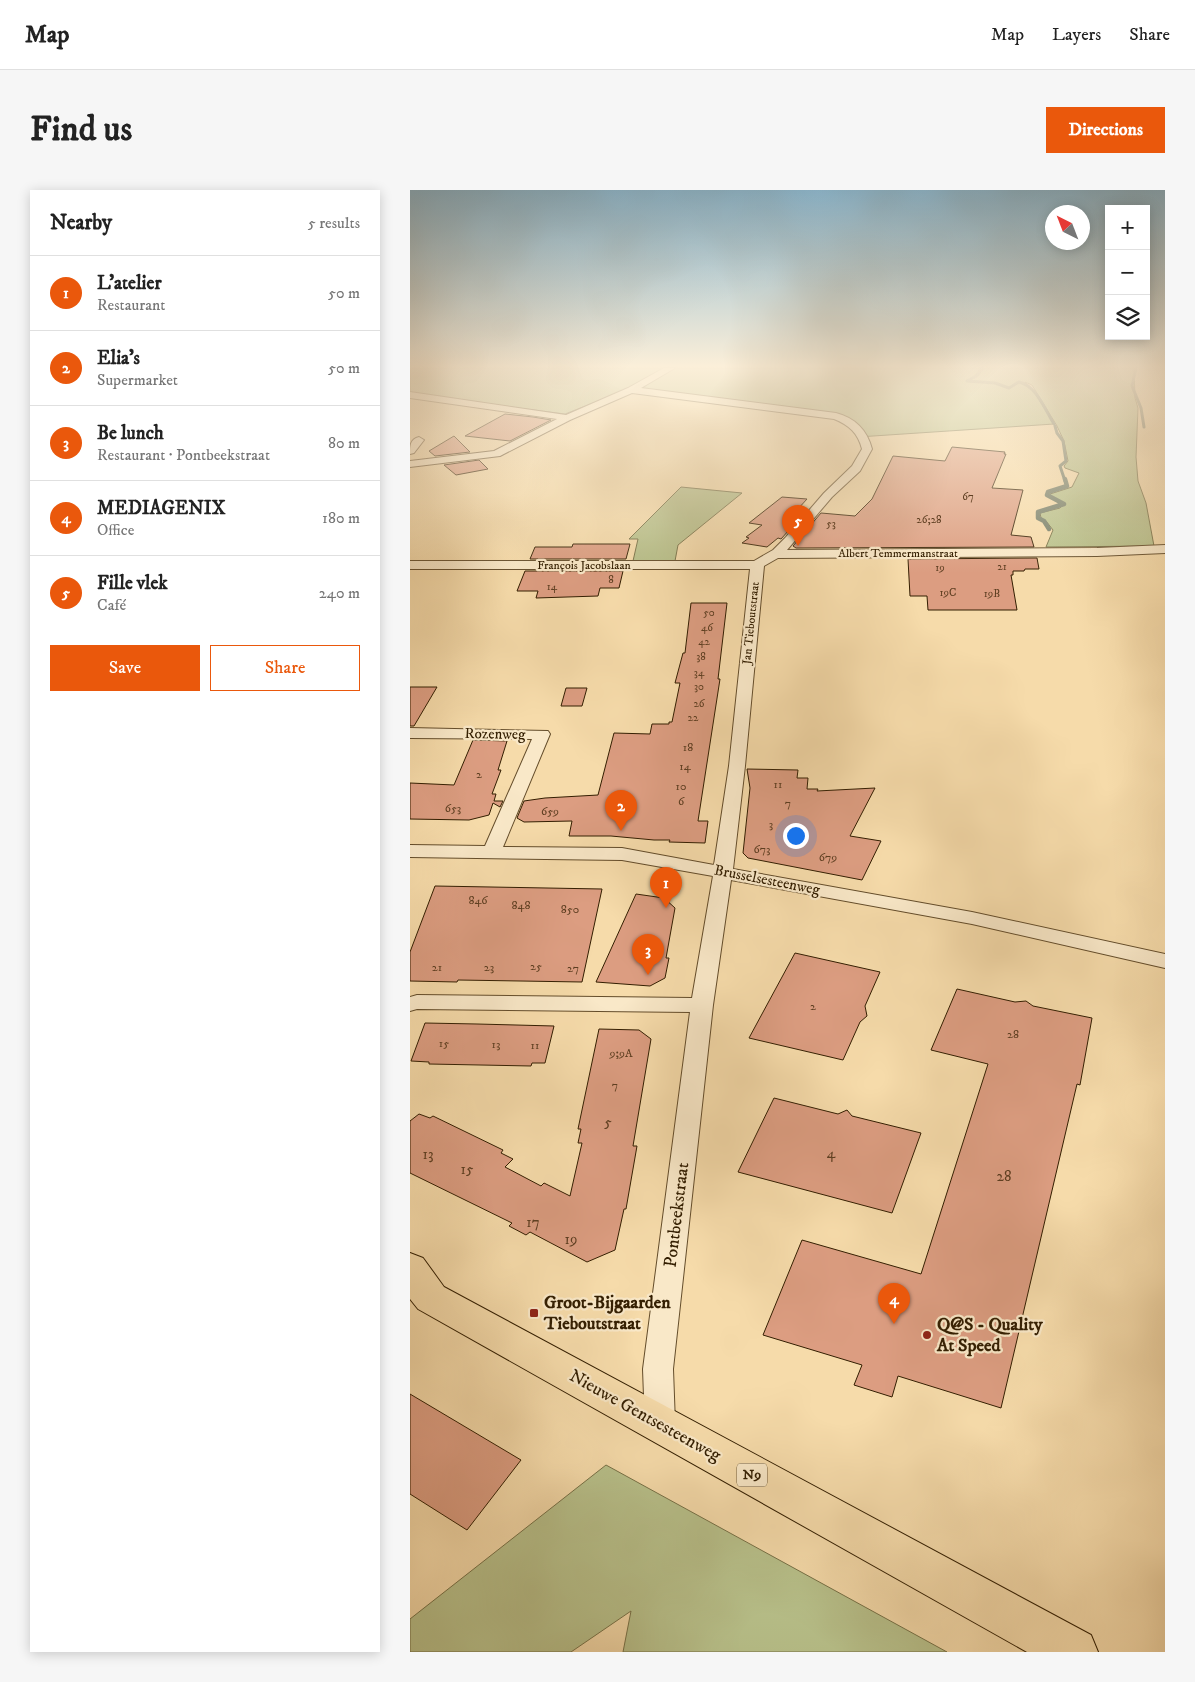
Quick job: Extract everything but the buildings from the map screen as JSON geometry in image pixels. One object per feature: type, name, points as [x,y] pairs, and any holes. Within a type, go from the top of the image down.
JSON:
[{"type":"main road","name":"Nieuwe Gentsesteenweg","points":[[417,1288],[1074,1652]]},
{"type":"street","points":[[410,464],[496,454],[533,436]]},
{"type":"street","name":"Jan Tieboutstraat","points":[[723,872],[737,766],[757,565],[762,560],[776,554],[829,494],[859,464],[867,449],[863,436]]},
{"type":"street","points":[[410,450],[419,440]]},
{"type":"street","name":"Albert Temmermanstraat","points":[[776,554],[1165,549]]},
{"type":"street","name":"François Jacobslaan","points":[[410,565],[757,565]]},
{"type":"street","name":"Rozenweg","points":[[410,733],[542,734],[492,851]]},
{"type":"street","name":"Brusselsesteenweg","points":[[410,851],[622,854],[972,918],[1165,961]]},
{"type":"street","name":"Pontbeekstraat","points":[[660,1424],[658,1369],[702,1005],[723,872]]},
{"type":"street","points":[[410,1004],[417,1002],[702,1005]]},
{"type":"green space","points":[[1062,436],[1137,436],[1138,481],[1146,503],[1154,546],[1046,547],[1053,530],[1041,518],[1040,513],[1060,508],[1063,504],[1050,497],[1050,494],[1072,487],[1079,473],[1064,466],[1068,461]]},
{"type":"green space","points":[[681,487],[742,493],[678,545],[675,561],[633,561],[638,539],[629,539]]},
{"type":"green space","points":[[606,1465],[947,1652],[623,1652],[631,1611],[571,1652],[410,1652],[410,1619]]},
{"type":"waterway","points":[[1059,436],[1063,441],[1066,461],[1060,466],[1065,481]]},
{"type":"waterway","points":[[1049,529],[1044,521],[1038,518],[1038,512],[1064,504],[1047,495],[1048,492],[1067,486],[1065,479]]},
{"type":"place","name":"Fille vlek","points":[[798,546]]},
{"type":"place","name":"Elia's","points":[[621,831]]},
{"type":"place","name":"L'atelier","points":[[666,908]]},
{"type":"place","name":"Be lunch","points":[[648,975]]},
{"type":"place","name":"Groot-Bijgaarden Tieboutstraat","points":[[534,1313]]},
{"type":"place","name":"MEDIAGENIX","points":[[894,1324]]},
{"type":"place","name":"Q@S - Quality At Speed","points":[[927,1335]]}]
